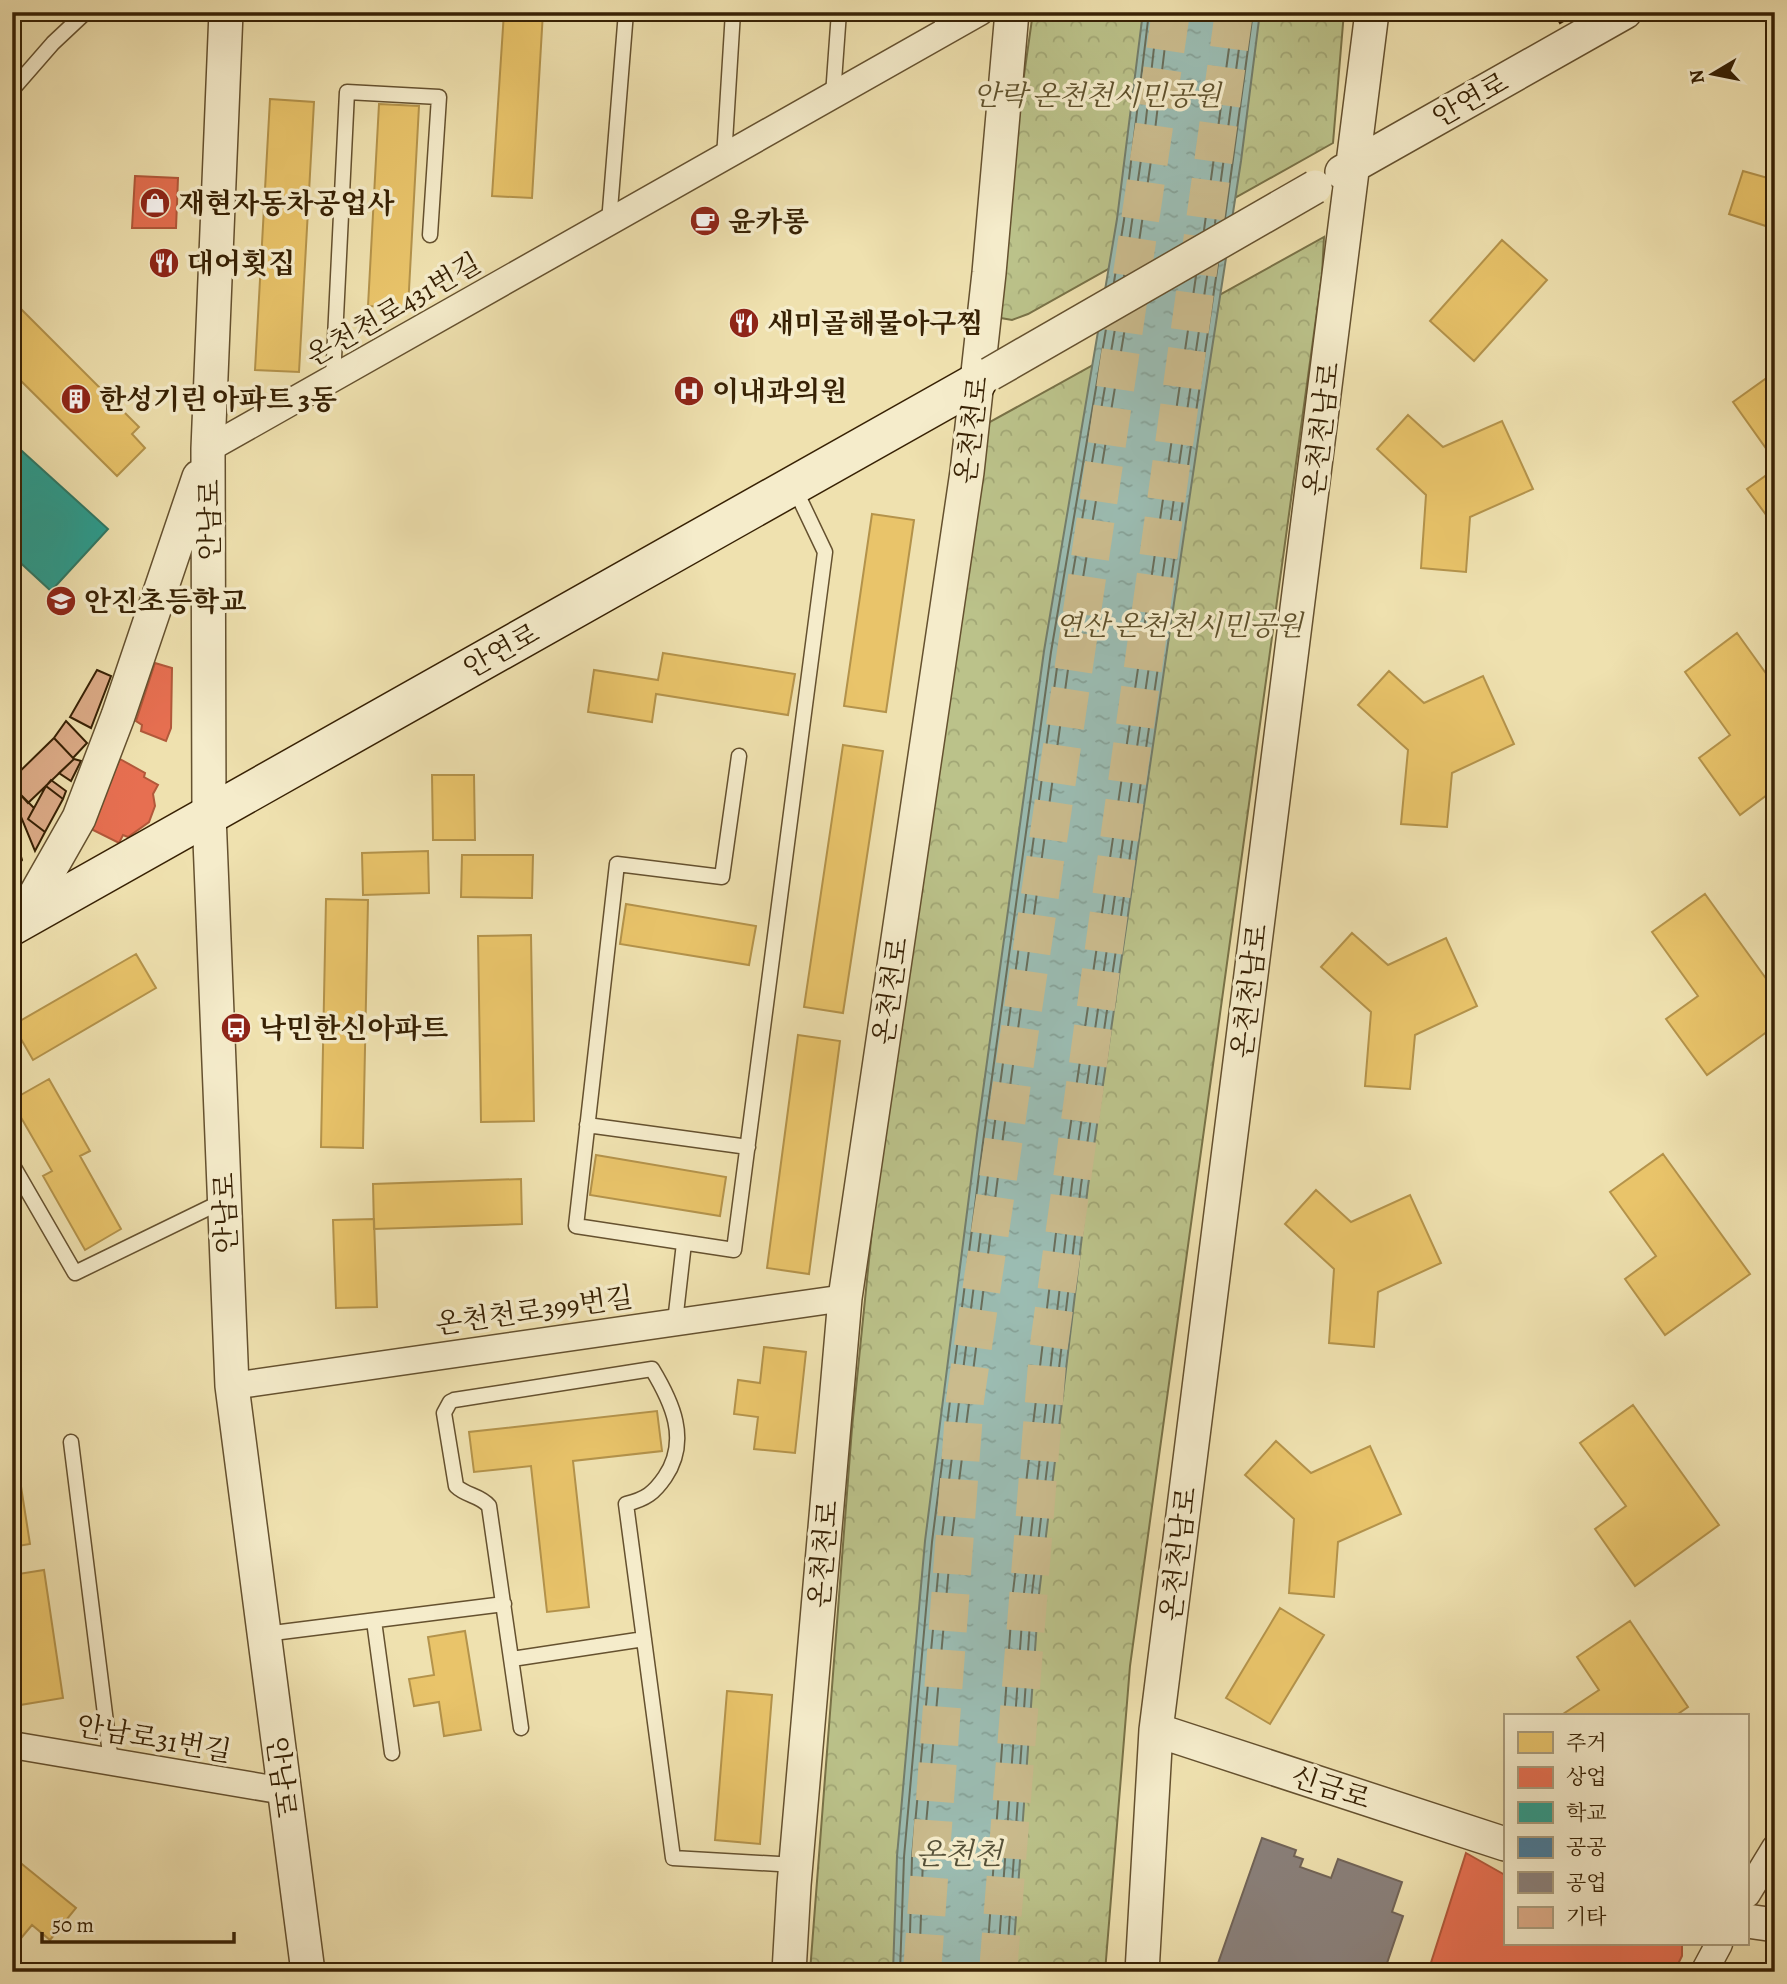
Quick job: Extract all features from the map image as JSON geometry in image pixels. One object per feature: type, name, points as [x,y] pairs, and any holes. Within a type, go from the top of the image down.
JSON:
[{"type":"main road","name":"안연로","points":[[16,924],[984,378]]},
{"type":"street","name":"안남로","points":[[226,12],[208,449],[209,815],[232,1386],[308,1972]]},
{"type":"street","name":"온천천로431번길","points":[[208,449],[833,95],[942,23],[980,12]]},
{"type":"street","name":"온천천로","points":[[789,1972],[845,1298],[963,499],[984,378],[1012,12]]},
{"type":"street","name":"온천천남로","points":[[1142,1972],[1156,1730],[1372,12]]},
{"type":"street","name":"안연로","points":[[984,378],[1354,164],[1625,12]]},
{"type":"street","name":"안남로","points":[[16,924],[79,818],[118,716],[208,449]]},
{"type":"street","name":"온천천로399번길","points":[[232,1386],[845,1298]]},
{"type":"street","name":"신금로","points":[[1156,1730],[1504,1844]]},
{"type":"street","name":"안남로31번길","points":[[12,1745],[284,1791]]},
{"type":"street","points":[[1748,1892],[1775,1848]]},
{"type":"street","points":[[1748,1920],[1775,1925]]},
{"type":"street","points":[[1704,1972],[1717,1946]]},
{"type":"lane","points":[[12,90],[53,43],[86,12]]},
{"type":"lane","points":[[610,222],[626,12]]},
{"type":"lane","points":[[724,158],[733,12]]},
{"type":"lane","points":[[833,95],[839,12]]},
{"type":"lane","points":[[333,379],[347,92],[439,97],[430,235]]},
{"type":"lane","points":[[739,756],[722,877],[617,864],[576,1226],[734,1250],[824,552],[793,486]]},
{"type":"lane","points":[[587,1125],[748,1147]]},
{"type":"lane","points":[[12,1164],[75,1273],[225,1200]]},
{"type":"lane","points":[[675,1322],[684,1242]]},
{"type":"lane","points":[[521,1728],[489,1506],[480,1498],[464,1493],[456,1486],[444,1413],[446,1407],[454,1400],[652,1369],[670,1400],[679,1448],[673,1466],[653,1493],[644,1500],[626,1504],[673,1858],[796,1866]]},
{"type":"lane","points":[[71,1442],[111,1762]]},
{"type":"lane","points":[[265,1634],[504,1604]]},
{"type":"lane","points":[[374,1621],[392,1752]]},
{"type":"lane","points":[[512,1659],[644,1639]]},
{"type":"green space","name":"안락 온천천시민공원","points":[[1033,12],[1344,12],[1333,143],[1028,314],[1012,320],[1001,318],[996,307],[1004,217]]},
{"type":"green space","name":"연산 온천천시민공원","points":[[1324,237],[1322,275],[1130,1666],[1105,1972],[810,1972],[852,1428],[880,1151],[981,427]]},
{"type":"water","name":"온천천","points":[[1143,12],[1260,12],[1241,161],[1088,1186],[1039,1594],[1012,1972],[893,1972],[897,1856],[925,1541],[977,1134],[1044,651],[1117,219]]},
{"type":"building: 주거","points":[[504,12],[543,12],[532,198],[492,196]]},
{"type":"building: 주거","points":[[270,99],[314,102],[299,372],[255,370]]},
{"type":"building: 주거","points":[[379,104],[419,106],[408,308],[368,306]]},
{"type":"building: 주거","points":[[1743,171],[1775,180],[1775,229],[1729,214]]},
{"type":"building: 주거","points":[[1502,240],[1547,280],[1474,361],[1430,321]]},
{"type":"building: 주거","name":"한성기린 아파트 3동","points":[[12,300],[139,427],[132,434],[145,448],[117,476],[12,372]]},
{"type":"building: 주거","points":[[1775,372],[1775,461],[1733,402]]},
{"type":"building: 주거","points":[[1408,415],[1443,447],[1502,421],[1533,489],[1470,517],[1466,572],[1421,568],[1426,495],[1377,449]]},
{"type":"building: 주거","points":[[1775,469],[1775,527],[1747,489]]},
{"type":"building: 주거","points":[[872,514],[914,520],[886,712],[844,706]]},
{"type":"building: 주거","points":[[1737,633],[1775,686],[1775,789],[1740,815],[1699,758],[1730,735],[1685,672]]},
{"type":"building: 주거","points":[[663,653],[795,674],[788,715],[656,694],[652,722],[588,712],[594,670],[658,680]]},
{"type":"building: 주거","points":[[1389,671],[1424,703],[1483,676],[1514,744],[1452,773],[1447,827],[1401,824],[1408,750],[1358,705]]},
{"type":"building: 주거","points":[[843,745],[883,751],[843,1013],[804,1007]]},
{"type":"building: 주거","points":[[432,775],[474,775],[475,840],[433,840]]},
{"type":"building: 주거","points":[[428,851],[429,893],[363,895],[362,853]]},
{"type":"building: 주거","points":[[462,855],[533,855],[532,898],[461,897]]},
{"type":"building: 주거","points":[[1705,894],[1775,991],[1775,1026],[1707,1075],[1666,1019],[1698,996],[1652,932]]},
{"type":"building: 주거","points":[[326,899],[368,900],[363,1148],[321,1147]]},
{"type":"building: 주거","points":[[626,904],[756,926],[749,965],[620,944]]},
{"type":"building: 주거","points":[[1352,933],[1388,965],[1446,938],[1477,1006],[1415,1035],[1410,1089],[1365,1086],[1371,1012],[1321,967]]},
{"type":"building: 주거","points":[[531,935],[534,1121],[481,1122],[478,936]]},
{"type":"building: 주거","points":[[136,954],[156,988],[33,1060],[13,1025]]},
{"type":"building: 주거","points":[[798,1035],[840,1041],[809,1274],[767,1268]]},
{"type":"building: 주거","points":[[49,1079],[90,1151],[80,1156],[121,1229],[85,1250],[43,1176],[52,1171],[12,1102]]},
{"type":"building: 주거","points":[[1663,1154],[1750,1274],[1665,1335],[1625,1279],[1656,1256],[1610,1192]]},
{"type":"building: 주거","points":[[596,1155],[726,1177],[720,1216],[590,1195]]},
{"type":"building: 주거","points":[[521,1179],[522,1224],[374,1229],[373,1184]]},
{"type":"building: 주거","points":[[1316,1190],[1351,1222],[1410,1195],[1441,1263],[1378,1292],[1374,1347],[1329,1343],[1334,1269],[1285,1224]]},
{"type":"building: 주거","points":[[374,1219],[377,1307],[336,1308],[333,1220]]},
{"type":"building: 주거","points":[[764,1347],[806,1352],[795,1453],[754,1449],[758,1417],[734,1414],[738,1380],[760,1383]]},
{"type":"building: 주거","points":[[1633,1405],[1719,1525],[1635,1586],[1595,1529],[1626,1506],[1580,1443]]},
{"type":"building: 주거","points":[[657,1411],[662,1451],[573,1461],[589,1607],[547,1612],[531,1466],[474,1472],[469,1432]]},
{"type":"building: 주거","points":[[12,1429],[30,1544],[12,1547]]},
{"type":"building: 주거","points":[[1276,1441],[1311,1473],[1370,1446],[1401,1514],[1338,1542],[1334,1597],[1289,1593],[1294,1519],[1245,1475]]},
{"type":"building: 주거","points":[[44,1570],[63,1698],[20,1705],[12,1655],[12,1575]]},
{"type":"building: 주거","points":[[1280,1608],[1324,1635],[1270,1724],[1226,1698]]},
{"type":"building: 주거","points":[[1630,1621],[1688,1707],[1678,1714],[1563,1714],[1599,1690],[1577,1657]]},
{"type":"building: 주거","points":[[465,1631],[481,1730],[444,1736],[439,1702],[414,1706],[409,1679],[434,1675],[428,1637]]},
{"type":"building: 주거","points":[[727,1691],[772,1695],[760,1844],[715,1840]]},
{"type":"building: 주거","points":[[12,1856],[76,1908],[50,1940],[32,1925],[12,1949]]},
{"type":"building: 상업","name":"재현자동차공업사","points":[[135,176],[178,178],[176,228],[132,228]]},
{"type":"building: 상업","points":[[155,663],[172,668],[171,728],[166,741],[141,731],[142,725],[136,721]]},
{"type":"building: 상업","points":[[120,759],[145,773],[144,777],[158,785],[153,794],[155,806],[149,822],[128,837],[123,835],[119,843],[89,828]]},
{"type":"building: 상업","points":[[1466,1853],[1504,1874],[1504,1946],[1682,1946],[1682,1956],[1674,1972],[1428,1972]]},
{"type":"building: 학교","points":[[12,442],[108,529],[51,591],[12,555]]},
{"type":"building: 공공","points":[[425,12],[467,12],[467,19],[424,16]]},
{"type":"building: 공업","points":[[1262,1838],[1296,1850],[1294,1856],[1303,1859],[1300,1867],[1331,1878],[1338,1859],[1402,1882],[1392,1912],[1403,1916],[1384,1972],[1215,1972]]},
{"type":"building: 기타","points":[[1554,12],[1579,12],[1560,23]]},
{"type":"building: 기타","points":[[97,670],[111,676],[91,728],[70,717]]},
{"type":"building: 기타","points":[[66,721],[87,743],[73,758],[54,738]]},
{"type":"building: 기타","points":[[54,738],[74,759],[28,803],[17,791],[20,787],[12,779]]},
{"type":"building: 기타","points":[[74,759],[81,761],[71,781],[59,773]]},
{"type":"building: 기타","points":[[12,779],[20,787],[17,791],[34,808],[28,819],[45,832],[35,851],[12,795]]},
{"type":"building: 기타","points":[[51,780],[66,791],[63,799],[46,786]]},
{"type":"building: 기타","points":[[46,786],[63,799],[45,832],[28,819]]},
{"type":"building: 기타","points":[[12,826],[22,860],[12,873]]},
{"type":"tunnel","points":[[922,1972],[965,1400],[1171,12]]},
{"type":"tunnel","points":[[998,1972],[1048,1352],[1234,12]]},
{"type":"place","name":"재현자동차공업사","points":[[155,203]]},
{"type":"place","name":"윤카롱","points":[[705,221]]},
{"type":"place","name":"대어횟집","points":[[164,263]]},
{"type":"place","name":"새미골해물아구찜","points":[[744,323]]},
{"type":"place","name":"이내과의원","points":[[689,391]]},
{"type":"place","name":"한성기린 아파트 3동","points":[[76,399]]},
{"type":"place","name":"안진초등학교","points":[[61,601]]},
{"type":"place","name":"낙민한신아파트","points":[[236,1028]]}]
